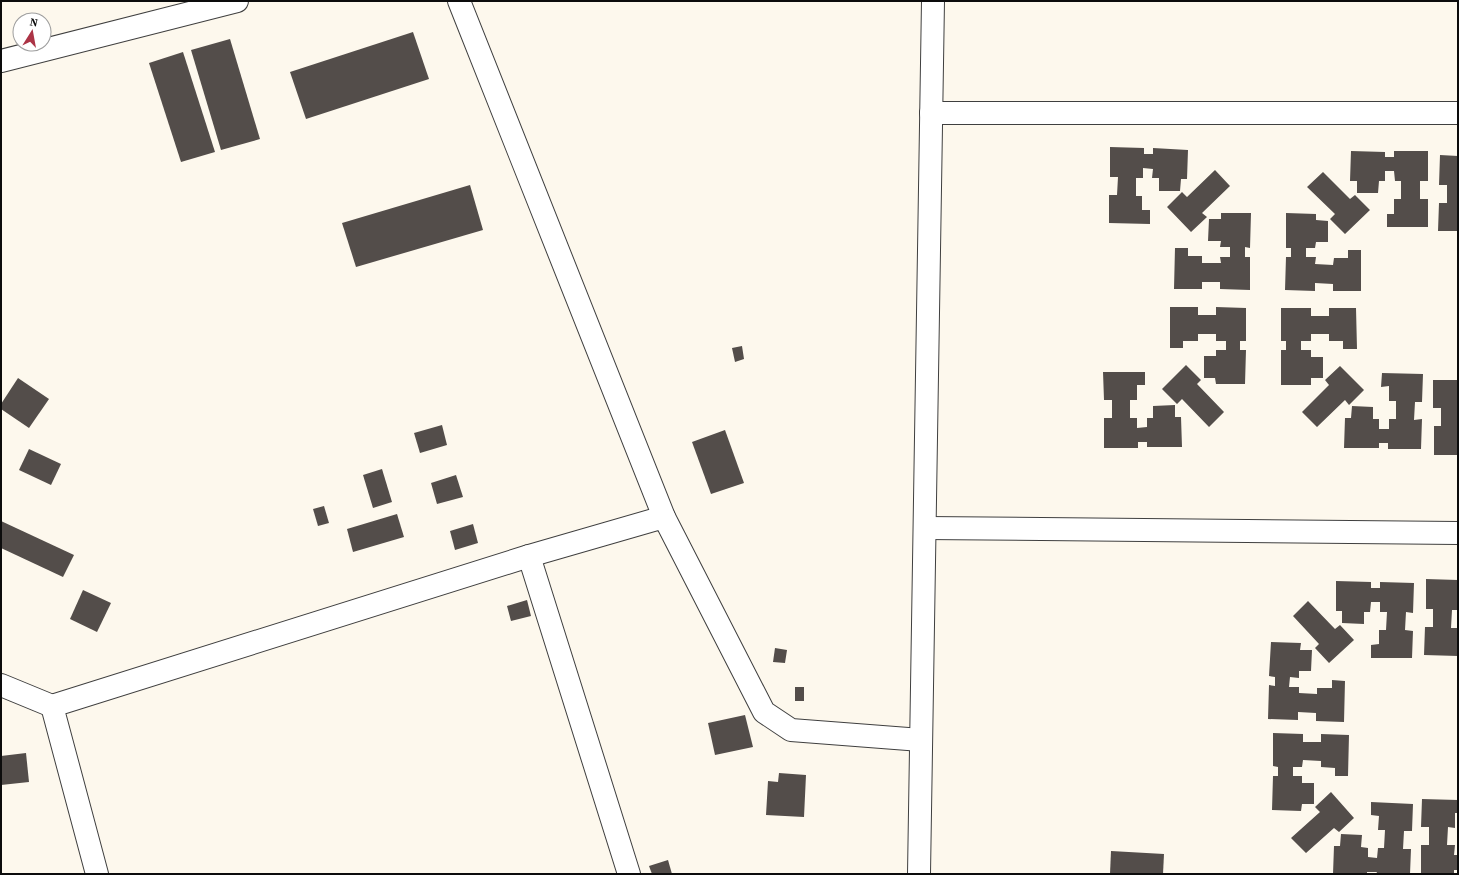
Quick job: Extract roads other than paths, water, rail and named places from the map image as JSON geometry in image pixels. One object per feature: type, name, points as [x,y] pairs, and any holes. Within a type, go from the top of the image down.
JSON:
[{"type":"street","points":[[1,61],[237,1]]},
{"type":"street","points":[[459,1],[664,517],[764,712],[792,730],[921,740]]},
{"type":"street","points":[[919,874],[933,1]]},
{"type":"street","points":[[931,113],[1458,113]]},
{"type":"street","points":[[1,685],[52,706],[529,556],[664,517]]},
{"type":"street","points":[[924,528],[1458,533]]},
{"type":"street","points":[[529,556],[629,874]]},
{"type":"street","points":[[52,706],[97,874]]}]
